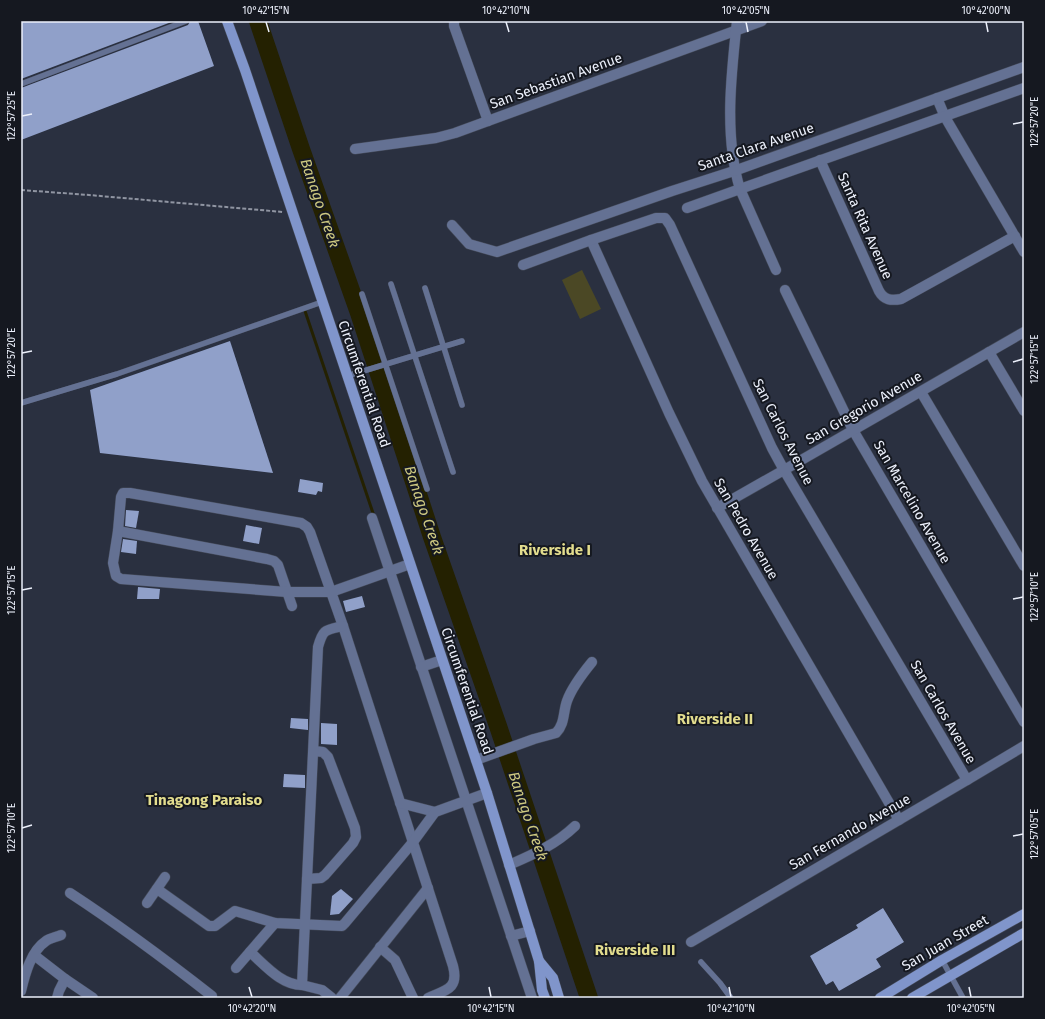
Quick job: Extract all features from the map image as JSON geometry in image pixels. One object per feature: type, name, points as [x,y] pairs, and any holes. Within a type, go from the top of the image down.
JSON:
[{"type":"main road","name":"Circumferential Road","points":[[227,21],[487,793],[509,865],[518,934],[553,978],[559,998]]},
{"type":"main road","name":"San Juan Street","points":[[882,998],[942,960],[1024,914]]},
{"type":"main road","points":[[912,998],[1024,933]]},
{"type":"main road","name":"Circumferential Road","points":[[540,961],[542,990],[545,998]]},
{"type":"street","points":[[454,21],[454,26],[488,121]]},
{"type":"street","name":"San Sebastian Avenue","points":[[355,149],[436,138],[455,133],[736,26],[762,21]]},
{"type":"street","points":[[736,26],[730,111],[734,171],[740,189],[776,270]]},
{"type":"street","name":"Santa Clara Avenue","points":[[452,225],[469,244],[497,252],[734,171],[1024,67]]},
{"type":"street","points":[[687,208],[1024,88]]},
{"type":"street","points":[[936,98],[945,117],[1024,252]]},
{"type":"street","name":"Santa Rita Avenue","points":[[820,160],[879,290],[882,296],[888,300],[901,299],[1015,236]]},
{"type":"street","name":"San Carlos Avenue","points":[[523,265],[656,218],[665,218],[670,225],[769,441],[784,470],[967,780]]},
{"type":"street","name":"San Pedro Avenue","points":[[591,240],[698,474],[899,820]]},
{"type":"street","name":"San Marcelino Avenue","points":[[785,290],[853,430],[1024,722]]},
{"type":"street","name":"San Gregorio Avenue","points":[[717,508],[1024,332]]},
{"type":"street","points":[[989,352],[1024,412]]},
{"type":"street","points":[[921,392],[1024,566]]},
{"type":"street","points":[[410,564],[331,592],[287,592],[121,579],[116,576],[113,563],[121,497],[123,493],[301,523],[307,527],[310,532],[331,592],[343,626],[455,974],[455,982],[451,987],[428,998]]},
{"type":"street","points":[[372,518],[393,571],[469,800],[518,934],[532,998]]},
{"type":"street","points":[[118,531],[274,561],[278,566],[292,606]]},
{"type":"street","points":[[302,985],[318,647],[321,637],[326,630],[343,626]]},
{"type":"street","points":[[425,666],[442,660]]},
{"type":"street","points":[[476,760],[505,748],[556,734],[562,725],[567,700],[592,662]]},
{"type":"street","name":"San Fernando Avenue","points":[[691,942],[1024,746]]},
{"type":"street","points":[[307,879],[321,878],[353,843],[356,837],[355,828],[328,757],[323,752],[314,751]]},
{"type":"street","points":[[400,803],[435,812],[487,793]]},
{"type":"street","points":[[157,889],[209,926],[215,926],[235,910],[275,922],[337,927],[345,924],[413,842],[435,812]]},
{"type":"street","points":[[509,865],[544,849],[564,837],[576,826]]},
{"type":"street","points":[[148,903],[165,877]]},
{"type":"street","points":[[340,998],[428,888]]},
{"type":"street","points":[[70,893],[106,916],[169,962],[212,997]]},
{"type":"street","points":[[236,968],[275,922]]},
{"type":"street","points":[[21,991],[26,971],[34,955],[46,941],[61,935]]},
{"type":"street","points":[[380,947],[395,960],[413,998]]},
{"type":"street","points":[[250,952],[283,980],[294,985],[302,985],[322,990],[332,998]]},
{"type":"street","points":[[34,955],[93,998]]},
{"type":"street","points":[[57,998],[66,979]]},
{"type":"lane","points":[[21,84],[186,21]]},
{"type":"lane","points":[[391,284],[453,472]]},
{"type":"lane","points":[[424,288],[462,406]]},
{"type":"lane","points":[[362,294],[383,365],[427,490]]},
{"type":"lane","points":[[21,403],[116,374],[322,302]]},
{"type":"lane","points":[[347,376],[462,341]]},
{"type":"lane","points":[[942,960],[963,998]]},
{"type":"lane","points":[[701,962],[731,998]]},
{"type":"path","points":[[21,190],[292,213]]},
{"type":"shaded area","points":[[582,270],[601,309],[580,319],[562,280]]},
{"type":"building","points":[[21,21],[174,21],[21,79]]},
{"type":"building","points":[[190,21],[198,21],[214,66],[21,140],[21,88],[188,25]]},
{"type":"building","points":[[230,341],[273,473],[100,453],[90,390]]},
{"type":"building","points":[[300,479],[323,483],[322,492],[318,491],[316,495],[298,492]]},
{"type":"building","points":[[126,510],[139,511],[136,528],[125,526]]},
{"type":"building","points":[[246,525],[262,528],[259,544],[243,541]]},
{"type":"building","points":[[123,539],[137,541],[136,554],[121,552]]},
{"type":"building","points":[[138,587],[160,589],[159,599],[137,599]]},
{"type":"building","points":[[362,596],[365,607],[346,612],[343,601]]},
{"type":"building","points":[[291,718],[308,719],[308,730],[290,728]]},
{"type":"building","points":[[321,723],[337,724],[337,745],[321,744]]},
{"type":"building","points":[[284,774],[305,775],[305,788],[283,787]]},
{"type":"building","points":[[341,889],[353,899],[339,914],[330,915],[332,896]]},
{"type":"building","points":[[883,908],[904,942],[876,959],[881,967],[839,991],[833,981],[826,985],[810,956],[858,928],[856,925]]},
{"type":"waterway","name":"Banago Creek","points":[[258,21],[301,149],[359,313],[432,537],[498,726],[589,998]]},
{"type":"waterway","points":[[305,311],[374,516]]},
{"type":"district","name":"Riverside I","points":[[555,550]]},
{"type":"district","name":"Riverside II","points":[[715,719]]},
{"type":"district","name":"Tinagong Paraiso","points":[[204,800]]},
{"type":"district","name":"Riverside III","points":[[635,950]]}]
